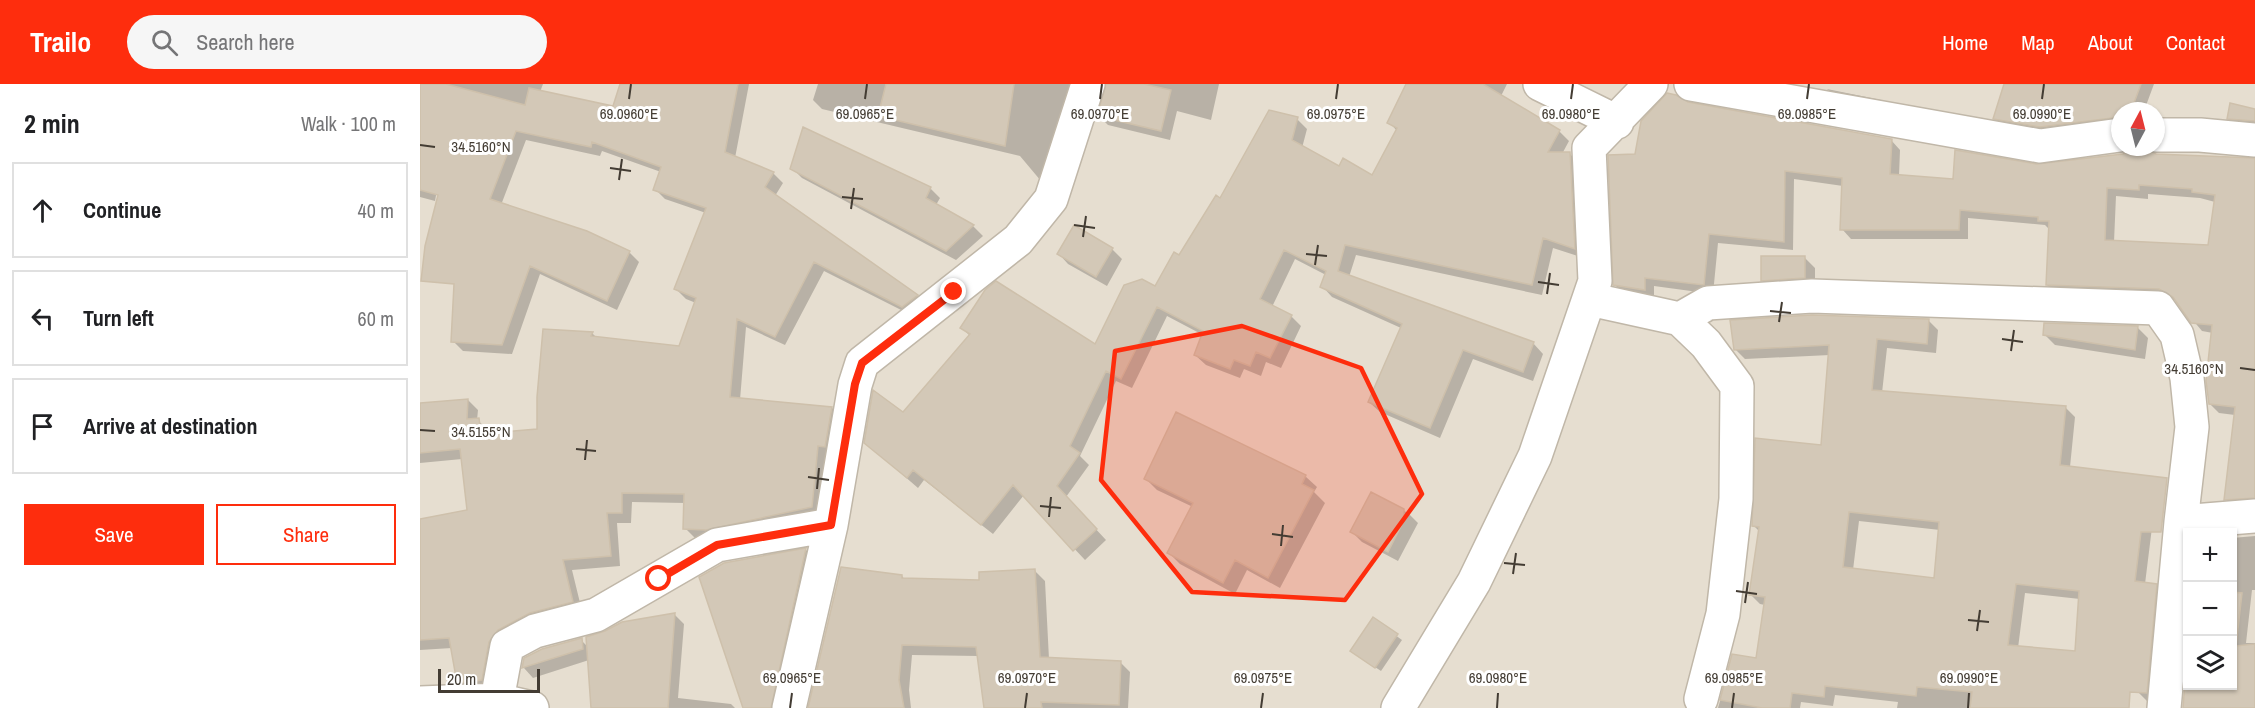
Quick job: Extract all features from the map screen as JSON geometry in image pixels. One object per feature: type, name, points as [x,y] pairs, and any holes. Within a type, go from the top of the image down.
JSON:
[{"type":"street","points":[[789,708],[831,525],[855,384],[862,363],[1018,240],[1051,199],[1089,84]]},
{"type":"street","points":[[1540,84],[1617,122]]},
{"type":"street","points":[[1398,708],[1474,582],[1536,456],[1595,281],[1589,148],[1617,122],[1651,84]]},
{"type":"street","points":[[1691,84],[2040,146],[2111,136]]},
{"type":"street","points":[[2165,135],[2200,135],[2255,140]]},
{"type":"street","points":[[1680,319],[1708,303],[1812,296],[2158,308],[2177,335],[2187,378],[2192,428],[2164,708]]},
{"type":"street","points":[[1589,299],[1680,319],[1706,344],[1737,386],[1736,499],[1725,603],[1701,699]]},
{"type":"street","points":[[2181,522],[2255,516]]},
{"type":"street","points":[[497,700],[507,646],[535,632],[596,615],[717,545],[831,525]]},
{"type":"street","points":[[420,703],[497,700],[532,708]]},
{"type":"highlighted area","points":[[1242,326],[1361,368],[1422,494],[1345,600],[1192,592],[1101,480],[1115,351]]},
{"type":"shaded area","points":[[420,84],[2255,84],[2255,708],[420,708]]},
{"type":"building","points":[[420,84],[446,84],[525,105],[529,88],[613,106],[620,84],[738,84],[725,152],[774,172],[765,187],[918,295],[902,307],[814,262],[775,337],[737,319],[730,397],[832,407],[825,447],[818,446],[812,507],[706,530],[683,529],[684,494],[622,493],[622,513],[607,513],[611,556],[563,560],[573,602],[530,613],[498,630],[489,642],[482,680],[457,683],[449,638],[420,640],[420,519],[467,510],[460,449],[420,453],[420,403],[468,399],[467,419],[479,418],[481,434],[537,429],[537,397],[543,329],[593,332],[591,336],[679,346],[696,298],[674,289],[706,208],[653,190],[661,167],[592,142],[591,147],[516,131],[490,199],[587,231],[630,251],[607,301],[530,266],[502,345],[451,342],[454,284],[421,281],[425,246],[438,195],[420,190]]},
{"type":"building","points":[[886,84],[1014,84],[1005,146],[878,116]]},
{"type":"building","points":[[1106,84],[1144,84],[1171,90],[1161,131],[1097,116]]},
{"type":"building","points":[[1406,84],[1483,84],[1560,130],[1548,152],[1570,152],[1575,249],[1543,238],[1532,285],[1345,245],[1338,271],[1534,342],[1523,372],[1463,350],[1430,428],[1368,402],[1402,324],[1320,287],[1326,271],[1284,250],[1260,299],[1292,315],[1270,358],[1256,352],[1250,366],[1234,360],[1230,369],[1194,355],[1203,331],[1157,307],[1121,379],[1106,371],[1070,446],[1080,453],[1057,486],[1097,529],[1073,551],[1013,485],[981,525],[913,470],[907,478],[864,443],[873,390],[903,412],[970,334],[960,328],[985,290],[996,281],[1095,344],[1124,285],[1142,279],[1155,286],[1174,252],[1179,255],[1216,195],[1220,198],[1269,110],[1298,117],[1292,140],[1339,166],[1343,158],[1372,175],[1397,128],[1387,123]]},
{"type":"building","points":[[2004,84],[2141,84],[2134,102],[2111,102],[2111,118],[2040,127],[1993,119]]},
{"type":"building","points":[[1667,93],[1688,102],[1892,139],[1890,174],[1953,179],[1955,150],[2037,164],[2111,155],[2165,154],[2255,158],[2255,498],[2224,500],[2235,407],[2209,404],[2206,381],[2212,325],[2191,323],[2173,297],[2159,289],[2046,285],[2049,221],[2038,221],[2038,217],[1960,210],[1959,230],[1840,230],[1842,178],[1785,171],[1784,242],[1709,234],[1704,285],[1645,278],[1645,290],[1613,285],[1608,155],[1635,154],[1641,121]],"holes":[[[2139,185],[2192,189],[2192,192],[2215,195],[2208,245],[2105,240],[2107,188],[2139,190]]]},
{"type":"building","points":[[2230,103],[2255,109],[2255,121],[2227,119]]},
{"type":"building","points":[[803,127],[931,187],[926,198],[974,225],[946,251],[790,169]]},
{"type":"building","points":[[1074,225],[1113,248],[1096,277],[1057,254]]},
{"type":"building","points":[[1761,256],[1805,256],[1805,278],[1761,281]]},
{"type":"building","points":[[1812,315],[1929,319],[1927,344],[1877,339],[1872,390],[2066,406],[2060,465],[2167,478],[2161,532],[2141,532],[2135,581],[2157,584],[2147,693],[2130,692],[2129,708],[1970,708],[1972,692],[1917,687],[1916,696],[1825,686],[1824,697],[1792,693],[1790,708],[1762,708],[1720,700],[1732,654],[1756,658],[1765,597],[1749,595],[1759,527],[1752,526],[1755,438],[1821,445],[1829,345],[1734,350],[1730,320]],"holes":[[[1849,512],[1939,522],[1934,578],[1843,567]],[[2016,584],[2079,591],[2075,651],[2008,645]]]},
{"type":"building","points":[[2044,323],[2138,326],[2135,350],[2043,335]]},
{"type":"building","points":[[1176,412],[1306,475],[1302,484],[1314,490],[1268,578],[1235,560],[1223,583],[1167,553],[1193,503],[1144,479]]},
{"type":"building","points":[[1371,492],[1404,509],[1404,520],[1388,552],[1350,532]]},
{"type":"building","points":[[806,548],[771,708],[743,708],[699,577],[724,563]]},
{"type":"building","points":[[841,567],[902,575],[902,578],[979,580],[979,572],[1035,569],[1040,657],[1121,661],[1119,705],[1041,702],[1042,708],[984,708],[976,647],[902,645],[899,680],[904,708],[808,708]]},
{"type":"building","points":[[2237,592],[2242,593],[2237,637]]},
{"type":"building","points":[[675,613],[668,708],[591,708],[586,637],[622,622]]},
{"type":"building","points":[[1373,617],[1398,634],[1375,668],[1350,651]]},
{"type":"building","points":[[582,638],[583,649],[522,668],[524,658],[542,649]]},
{"type":"building","points":[[2255,644],[2255,708],[2183,708],[2184,690],[2237,690],[2237,646]]},
{"type":"route","points":[[659,579],[717,545],[831,525],[855,384],[862,363],[954,292]]}]
